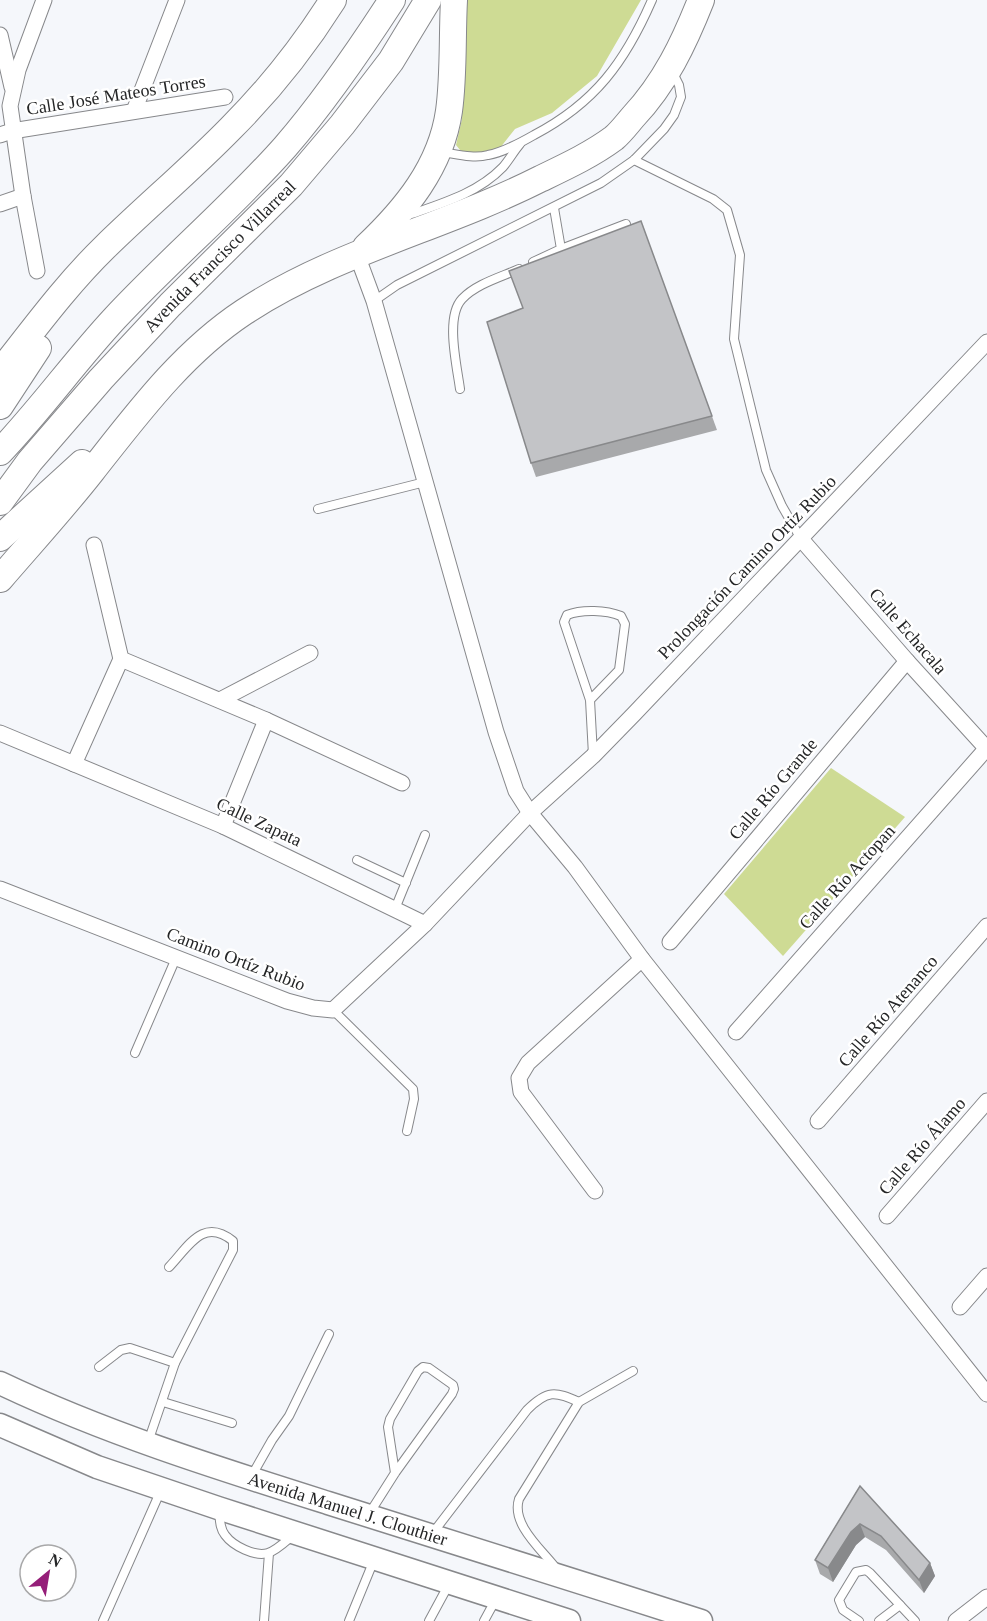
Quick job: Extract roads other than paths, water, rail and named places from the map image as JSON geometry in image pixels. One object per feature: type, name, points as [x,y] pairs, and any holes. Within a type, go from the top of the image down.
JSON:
[{"type":"highway","points":[[0,372],[67,287],[105,247],[232,128],[276,80],[312,33],[333,0]]},
{"type":"highway","name":"Avenida Francisco Villarreal","points":[[0,452],[23,428],[114,319],[232,203],[286,146],[346,70],[392,0]]},
{"type":"highway","name":"Avenida Francisco Villarreal","points":[[0,502],[30,461],[101,379],[170,305],[291,184],[335,133],[391,62],[428,0]]},
{"type":"highway","points":[[357,255],[394,220],[412,197],[437,152],[449,112],[454,0]]},
{"type":"highway","points":[[0,579],[130,422],[184,362],[218,330],[244,311],[291,284],[520,190],[582,159],[615,137],[651,98],[670,68],[701,0]]},
{"type":"highway","points":[[0,406],[105,247]]},
{"type":"highway","points":[[0,538],[71,472],[130,422]]},
{"type":"main road","name":"Avenida Manuel J. Clouthier","points":[[0,1383],[53,1408],[251,1478],[701,1621]]},
{"type":"main road","points":[[0,1425],[97,1467],[569,1621]]},
{"type":"street","points":[[37,271],[23,196],[6,133],[13,90],[44,0]]},
{"type":"street","points":[[134,111],[177,0]]},
{"type":"street","points":[[0,35],[13,90]]},
{"type":"street","name":"Calle José Mateos Torres","points":[[6,133],[225,97]]},
{"type":"street","points":[[0,204],[23,196]]},
{"type":"street","points":[[357,255],[374,301],[506,763],[516,791],[530,813],[575,867],[642,959],[987,1395]]},
{"type":"street","name":"Prolongación Camino Ortiz Rubio","points":[[530,813],[593,756],[987,342]]},
{"type":"street","name":"Calle Echacala","points":[[801,539],[907,661],[987,748]]},
{"type":"street","points":[[74,764],[121,659],[94,544]]},
{"type":"street","points":[[220,700],[310,653]]},
{"type":"street","points":[[121,659],[266,720],[402,783]]},
{"type":"street","name":"Calle Río Grande","points":[[670,942],[907,661]]},
{"type":"street","points":[[223,826],[266,720]]},
{"type":"street","name":"Calle Zapata","points":[[0,733],[223,826],[425,924]]},
{"type":"street","name":"Calle Río Actopan","points":[[736,1032],[987,748]]},
{"type":"street","points":[[333,1010],[425,924],[530,813]]},
{"type":"street","name":"Camino Ortíz Rubio","points":[[0,889],[286,1001],[333,1010]]},
{"type":"street","name":"Calle Río Atenanco","points":[[818,1121],[987,926]]},
{"type":"street","points":[[595,1191],[521,1092],[519,1078],[528,1063],[642,959]]},
{"type":"street","name":"Calle Río Álamo","points":[[887,1216],[987,1101]]},
{"type":"street","points":[[960,1307],[987,1276]]},
{"type":"street","points":[[956,1621],[987,1597]]},
{"type":"lane","points":[[437,152],[486,156],[520,143],[559,122],[583,104],[607,80],[642,23],[652,0]]},
{"type":"lane","points":[[374,301],[397,285],[555,208],[601,183],[634,160],[664,129],[674,115],[681,98],[679,85],[670,68]]},
{"type":"lane","points":[[394,220],[458,197],[481,185],[503,167],[520,143]]},
{"type":"lane","points":[[634,160],[713,198],[727,210],[740,255],[734,339],[766,470],[782,506],[801,539]]},
{"type":"lane","points":[[555,208],[561,249]]},
{"type":"lane","points":[[460,389],[453,320],[456,307],[463,298],[475,289],[561,249],[626,224]]},
{"type":"lane","points":[[318,510],[425,482]]},
{"type":"lane","points":[[590,700],[619,670],[625,624],[621,616],[612,612],[575,612],[567,615],[564,622],[590,700],[593,756]]},
{"type":"lane","points":[[395,909],[425,835]]},
{"type":"lane","points":[[357,860],[406,883]]},
{"type":"lane","points":[[135,1053],[176,958]]},
{"type":"lane","points":[[333,1010],[413,1089],[414,1099],[407,1131]]},
{"type":"lane","points":[[148,1443],[176,1363],[233,1250],[233,1240],[211,1230],[203,1232],[169,1267]]},
{"type":"lane","points":[[251,1478],[272,1440],[289,1416],[329,1334]]},
{"type":"lane","points":[[99,1367],[121,1350],[130,1348],[176,1363]]},
{"type":"lane","points":[[368,1515],[454,1389],[453,1385],[429,1368],[423,1367],[418,1371],[390,1419],[388,1427],[395,1473]]},
{"type":"lane","points":[[561,1575],[525,1529],[516,1508],[519,1499],[579,1402],[633,1371]]},
{"type":"lane","points":[[431,1535],[538,1398],[550,1393],[561,1394],[579,1402]]},
{"type":"lane","points":[[164,1402],[232,1423]]},
{"type":"lane","points":[[103,1621],[162,1489]]},
{"type":"lane","points":[[218,1508],[220,1526],[226,1536],[246,1550],[261,1554],[269,1553],[296,1533]]},
{"type":"lane","points":[[264,1621],[269,1553]]},
{"type":"lane","points":[[349,1621],[375,1558]]},
{"type":"lane","points":[[859,1621],[843,1610],[839,1600],[856,1572],[861,1570],[870,1573],[915,1621]]},
{"type":"lane","points":[[429,1621],[450,1583]]},
{"type":"lane","points":[[484,1621],[497,1598]]},
{"type":"lane","points":[[879,1621],[900,1605]]}]
